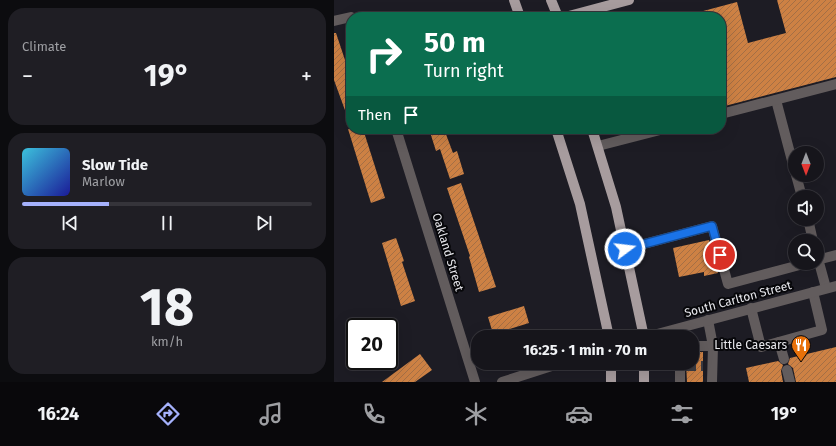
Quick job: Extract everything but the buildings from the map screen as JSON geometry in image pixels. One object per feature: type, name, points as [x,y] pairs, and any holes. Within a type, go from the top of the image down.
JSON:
[{"type":"main road","points":[[514,0],[518,12]]},
{"type":"main road","points":[[551,0],[556,12]]},
{"type":"main road","points":[[580,12],[610,2],[629,0]]},
{"type":"main road","points":[[558,134],[580,204],[607,330]]},
{"type":"main road","points":[[594,134],[616,208],[643,330]]},
{"type":"main road","points":[[611,370],[611,382]]},
{"type":"main road","points":[[644,370],[644,382]]},
{"type":"street","points":[[334,21],[346,18]]},
{"type":"street","points":[[726,113],[836,84]]},
{"type":"street","points":[[776,100],[788,146]]},
{"type":"street","name":"Oakland Street","points":[[398,134],[475,382]]},
{"type":"street","points":[[598,146],[645,134]]},
{"type":"street","points":[[625,249],[712,226],[728,284],[788,268]]},
{"type":"street","points":[[824,257],[836,255]]},
{"type":"street","points":[[823,270],[831,287]]},
{"type":"street","name":"South Carlton Street","points":[[671,330],[831,287]]},
{"type":"street","points":[[751,308],[761,347],[822,330],[813,292]]},
{"type":"street","points":[[708,320],[713,346],[708,366],[712,382]]},
{"type":"street","points":[[779,342],[784,359]]},
{"type":"street","points":[[699,346],[713,346]]},
{"type":"street","points":[[502,382],[539,370]]},
{"type":"street","points":[[680,382],[681,370]]},
{"type":"street","points":[[787,370],[790,382]]},
{"type":"place","name":"Little Caesars","points":[[801,362]]},
{"type":"route","points":[[625,249],[712,226],[720,255]]}]
